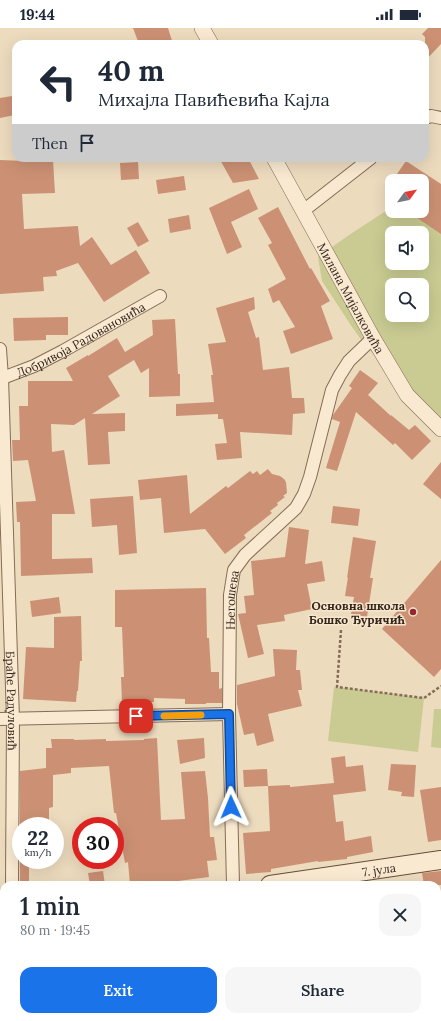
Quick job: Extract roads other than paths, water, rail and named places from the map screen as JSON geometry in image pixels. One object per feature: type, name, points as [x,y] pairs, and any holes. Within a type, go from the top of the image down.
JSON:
[{"type":"main road","name":"7. јула","points":[[297,881],[441,860]]},
{"type":"street","points":[[202,28],[209,40]]},
{"type":"street","points":[[429,117],[441,118]]},
{"type":"street","name":"Милана Мијалковића","points":[[276,162],[373,338],[407,395],[441,429]]},
{"type":"street","points":[[303,211],[366,162]]},
{"type":"street","name":"Добривоја Радовановића","points":[[1,379],[34,366],[63,351],[160,296]]},
{"type":"street","name":"Његошева","points":[[233,881],[229,714],[230,595],[234,570],[245,555],[296,508],[304,494],[310,477],[332,390],[349,360],[373,338]]},
{"type":"street","name":"Браће Радуловић","points":[[0,349],[13,719],[12,881]]},
{"type":"street","points":[[0,719],[229,714]]},
{"type":"place","name":"Основна школа Бошко Ђуричић","points":[[413,612]]}]
